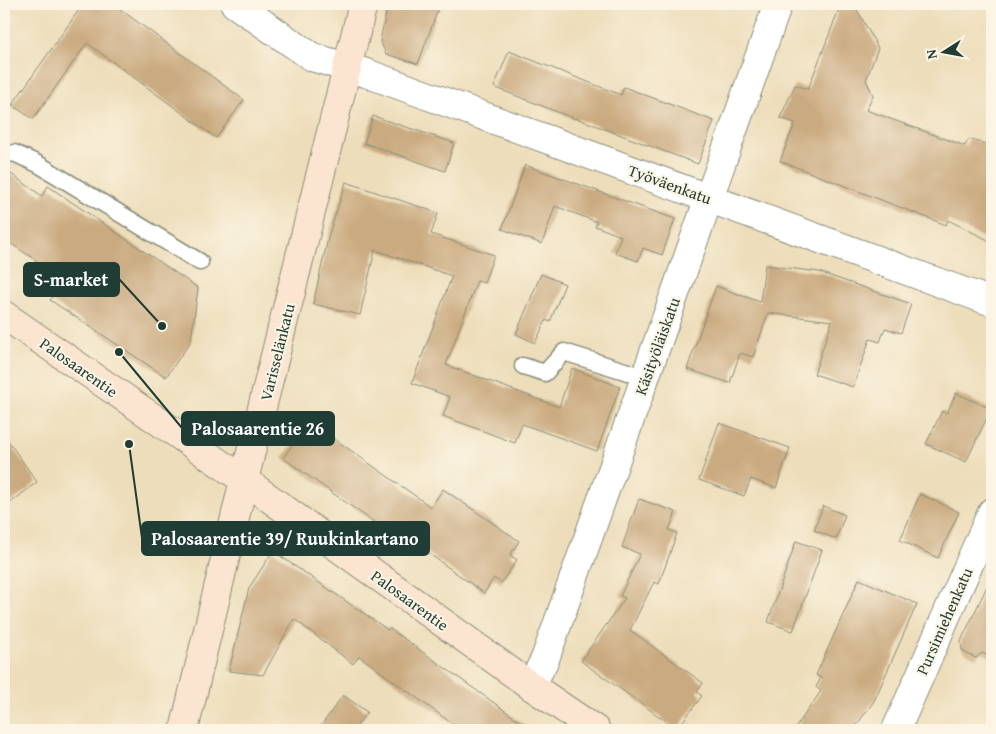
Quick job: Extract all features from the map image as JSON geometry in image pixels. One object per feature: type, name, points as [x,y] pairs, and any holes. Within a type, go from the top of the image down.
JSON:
[{"type":"street","name":"Työväenkatu","points":[[235,4],[312,57],[347,68],[992,302]]},
{"type":"street","name":"Varisselänkatu","points":[[184,730],[244,480],[363,4]]},
{"type":"street","name":"Käsityöläiskatu","points":[[531,686],[545,659],[778,4]]},
{"type":"street","name":"Palosaarentie","points":[[4,315],[244,480],[531,686],[596,730]]},
{"type":"street","name":"Pursimiehenkatu","points":[[896,730],[992,512]]},
{"type":"lane","points":[[4,155],[14,153],[38,164],[200,262]]},
{"type":"lane","points":[[523,366],[545,373],[564,352],[628,372],[645,380]]},
{"type":"building","points":[[83,4],[113,4],[244,100],[216,138],[87,43],[33,119],[12,105]]},
{"type":"building","points":[[388,4],[440,4],[418,64],[386,54],[380,41]]},
{"type":"building","points":[[841,4],[854,4],[878,48],[866,80],[873,95],[866,110],[965,146],[969,139],[992,146],[992,242],[948,220],[946,225],[780,161],[795,123],[780,118],[795,85],[808,89]]},
{"type":"building","points":[[509,51],[621,95],[624,87],[714,121],[698,164],[494,87]]},
{"type":"building","points":[[373,116],[454,143],[445,171],[364,143]]},
{"type":"building","points":[[525,165],[675,219],[662,255],[643,248],[638,261],[615,253],[621,236],[595,226],[597,222],[555,206],[542,244],[502,229]]},
{"type":"building","points":[[4,169],[42,196],[48,186],[198,288],[191,341],[166,377],[50,300],[66,280],[4,239]]},
{"type":"building","points":[[346,182],[438,213],[431,234],[494,255],[484,283],[477,281],[446,365],[559,407],[572,368],[620,387],[597,451],[522,424],[515,443],[443,416],[450,397],[412,383],[452,276],[375,250],[360,315],[313,304],[329,234]]},
{"type":"building","points":[[765,265],[819,272],[911,304],[901,333],[885,328],[880,342],[870,339],[853,387],[814,374],[832,321],[768,313],[753,357],[740,353],[730,383],[687,369],[716,286],[760,302]]},
{"type":"building","points":[[541,274],[565,284],[550,322],[546,320],[535,343],[516,334]]},
{"type":"building","points":[[956,393],[991,409],[966,462],[926,444],[942,411],[947,413]]},
{"type":"building","points":[[309,421],[431,507],[443,489],[519,541],[510,555],[517,560],[501,583],[494,578],[484,593],[403,535],[399,540],[283,458]]},
{"type":"building","points":[[719,423],[790,448],[776,488],[751,479],[744,496],[699,480]]},
{"type":"building","points":[[4,435],[37,482],[4,508]]},
{"type":"building","points":[[920,494],[959,512],[938,558],[900,540]]},
{"type":"building","points":[[639,499],[676,512],[669,530],[677,533],[659,584],[654,582],[630,630],[703,683],[697,692],[702,696],[677,729],[581,661],[625,598],[620,596],[640,554],[622,547]]},
{"type":"building","points":[[823,506],[845,515],[836,539],[814,530]]},
{"type":"building","points":[[796,541],[822,550],[793,631],[768,622]]},
{"type":"building","points":[[273,551],[388,630],[389,628],[532,730],[461,730],[359,656],[353,664],[294,619],[263,675],[229,671],[249,588]]},
{"type":"building","points":[[992,576],[992,658],[982,653],[976,658],[962,650],[961,641]]},
{"type":"building","points":[[859,579],[917,604],[874,701],[853,730],[794,730],[821,691],[816,687],[821,678],[816,675]]},
{"type":"building","points":[[343,695],[367,712],[354,730],[318,730]]},
{"type":"place","name":"S-market","points":[[162,326]]},
{"type":"place","name":"Palosaarentie 26","points":[[119,352]]},
{"type":"place","name":"Palosaarentie 39/ Ruukinkartano","points":[[129,444]]}]
